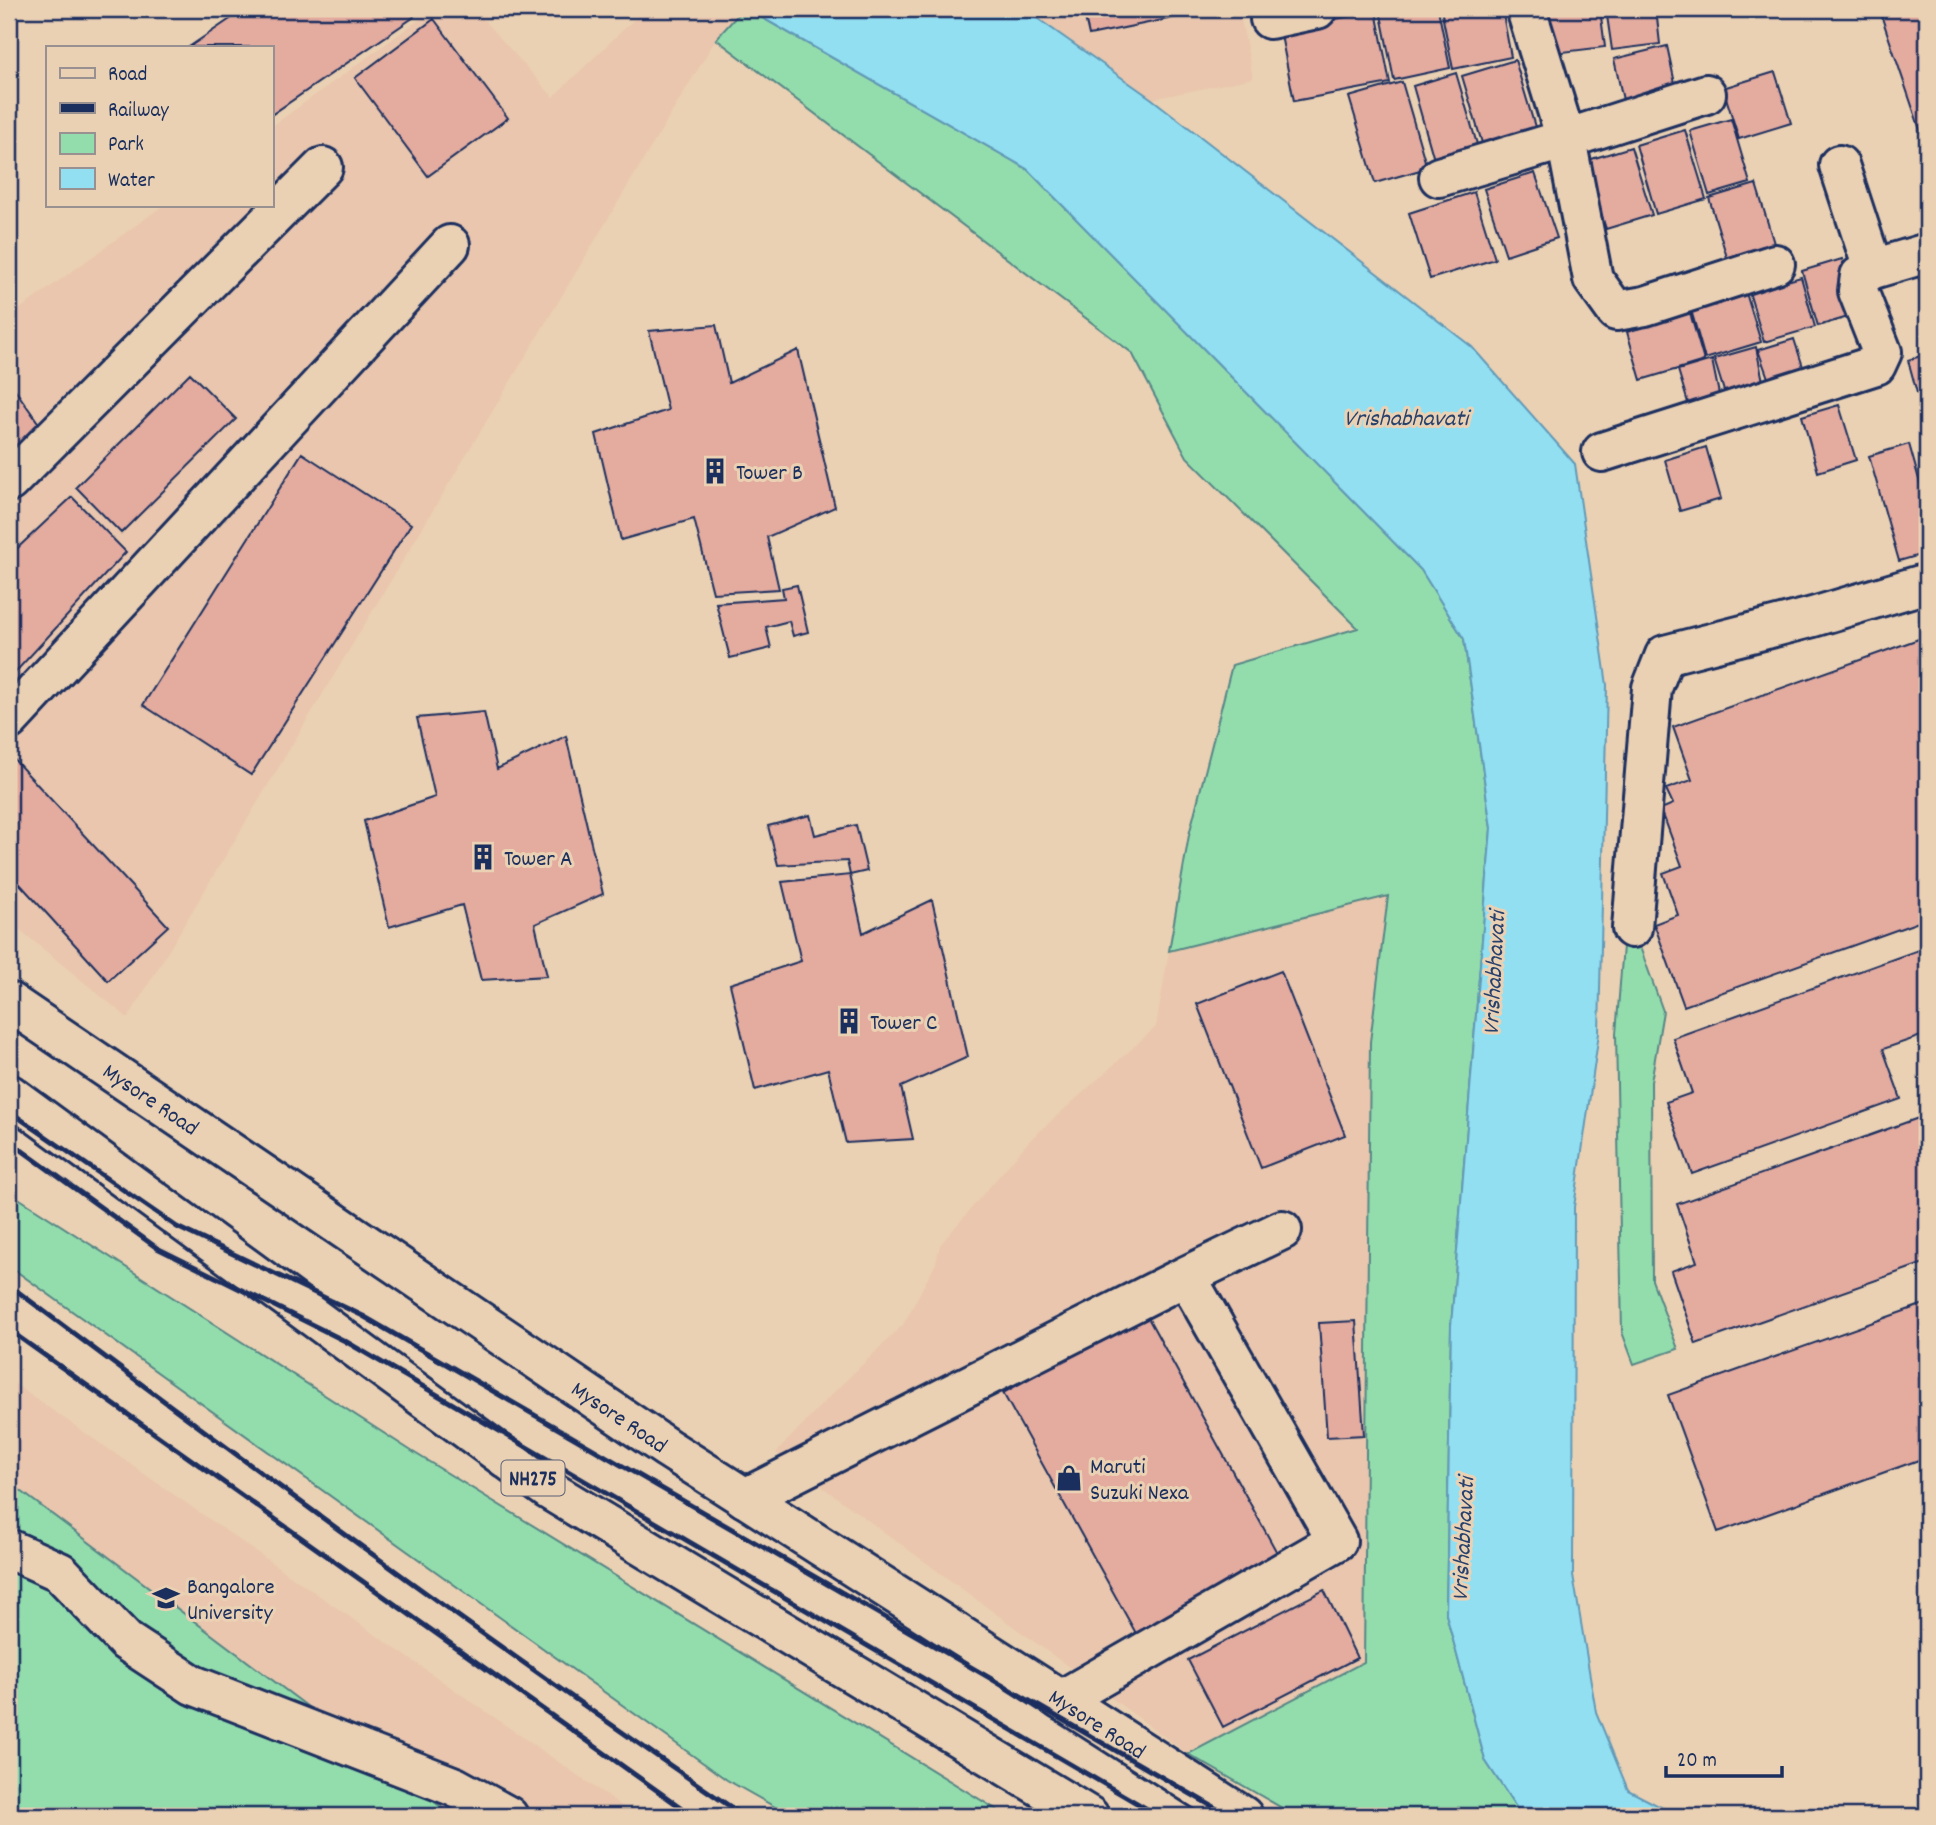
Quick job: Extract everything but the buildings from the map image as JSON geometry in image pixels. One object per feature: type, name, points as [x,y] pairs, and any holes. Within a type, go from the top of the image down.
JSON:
[{"type":"main road","points":[[1270,19],[1317,9]]},
{"type":"main road","points":[[1526,9],[1566,139],[1593,279],[1616,311],[1645,306],[1775,264]]},
{"type":"main road","points":[[1439,177],[1706,94]]},
{"type":"main road","points":[[1839,165],[1873,269]]},
{"type":"main road","points":[[9,482],[323,167]]},
{"type":"main road","points":[[9,720],[450,245]]},
{"type":"main road","points":[[1602,452],[1876,365],[1882,352],[1858,290],[1860,276],[1873,269],[1927,253]]},
{"type":"main road","points":[[1632,928],[1652,688],[1665,656],[1813,617],[1927,583]]},
{"type":"main road","name":"Mysore Road","points":[[9,1002],[667,1448],[1243,1816]]},
{"type":"main road","name":"NH275","points":[[9,1094],[549,1490],[1088,1816]]},
{"type":"main road","points":[[745,1498],[1282,1230]]},
{"type":"main road","points":[[1061,1700],[1337,1541],[1186,1276]]},
{"type":"main road","points":[[9,1549],[60,1572],[126,1642],[193,1685],[455,1787],[508,1816]]},
{"type":"shaded area","points":[[434,9],[474,9],[553,97],[645,9],[743,9],[716,39],[128,1018],[9,921],[9,317],[163,206],[273,206],[273,126]]},
{"type":"shaded area","points":[[1024,9],[1239,9],[1253,78],[1152,99]]},
{"type":"shaded area","points":[[1388,895],[1370,1042],[1364,1662],[1188,1754],[776,1453],[903,1325],[936,1263],[940,1245],[1029,1141],[1156,1027],[1169,951]]},
{"type":"shaded area","name":"Bangalore University","points":[[9,1380],[636,1816],[9,1816]]},
{"type":"green space","points":[[743,9],[1027,169],[1421,570],[1464,639],[1491,828],[1451,1326],[1446,1614],[1485,1760],[1522,1816],[1296,1816],[1188,1754],[1364,1662],[1370,1042],[1388,896],[1169,951],[1189,835],[1232,665],[1358,628],[1187,457],[1132,353],[716,39]]},
{"type":"green space","points":[[1626,908],[1663,1011],[1651,1082],[1652,1280],[1678,1349],[1634,1364],[1622,1332],[1616,1034]]},
{"type":"green space","points":[[9,1192],[413,1452],[1007,1816],[791,1816],[727,1780],[9,1266]]},
{"type":"green space","points":[[9,1482],[453,1816],[9,1816]]},
{"type":"water","name":"Vrishabhavati","points":[[747,9],[1024,9],[1152,99],[1472,347],[1575,464],[1607,685],[1599,1033],[1574,1207],[1573,1575],[1596,1712],[1628,1790],[1678,1816],[1522,1816],[1485,1760],[1446,1614],[1451,1326],[1491,828],[1464,639],[1421,570],[1027,169]]},
{"type":"railway","points":[[9,1111],[177,1227],[363,1316],[1229,1816]]},
{"type":"railway","points":[[9,1141],[157,1248],[345,1341],[1159,1816]]},
{"type":"railway","points":[[9,1285],[374,1555],[744,1816]]},
{"type":"railway","points":[[9,1330],[693,1816]]},
{"type":"place","name":"Tower B","points":[[715,471]]},
{"type":"place","name":"Tower A","points":[[483,857]]},
{"type":"place","name":"Tower C","points":[[849,1021]]},
{"type":"place","name":"Maruti Suzuki Nexa","points":[[1069,1478]]},
{"type":"place","name":"Bangalore University","points":[[166,1598]]}]
